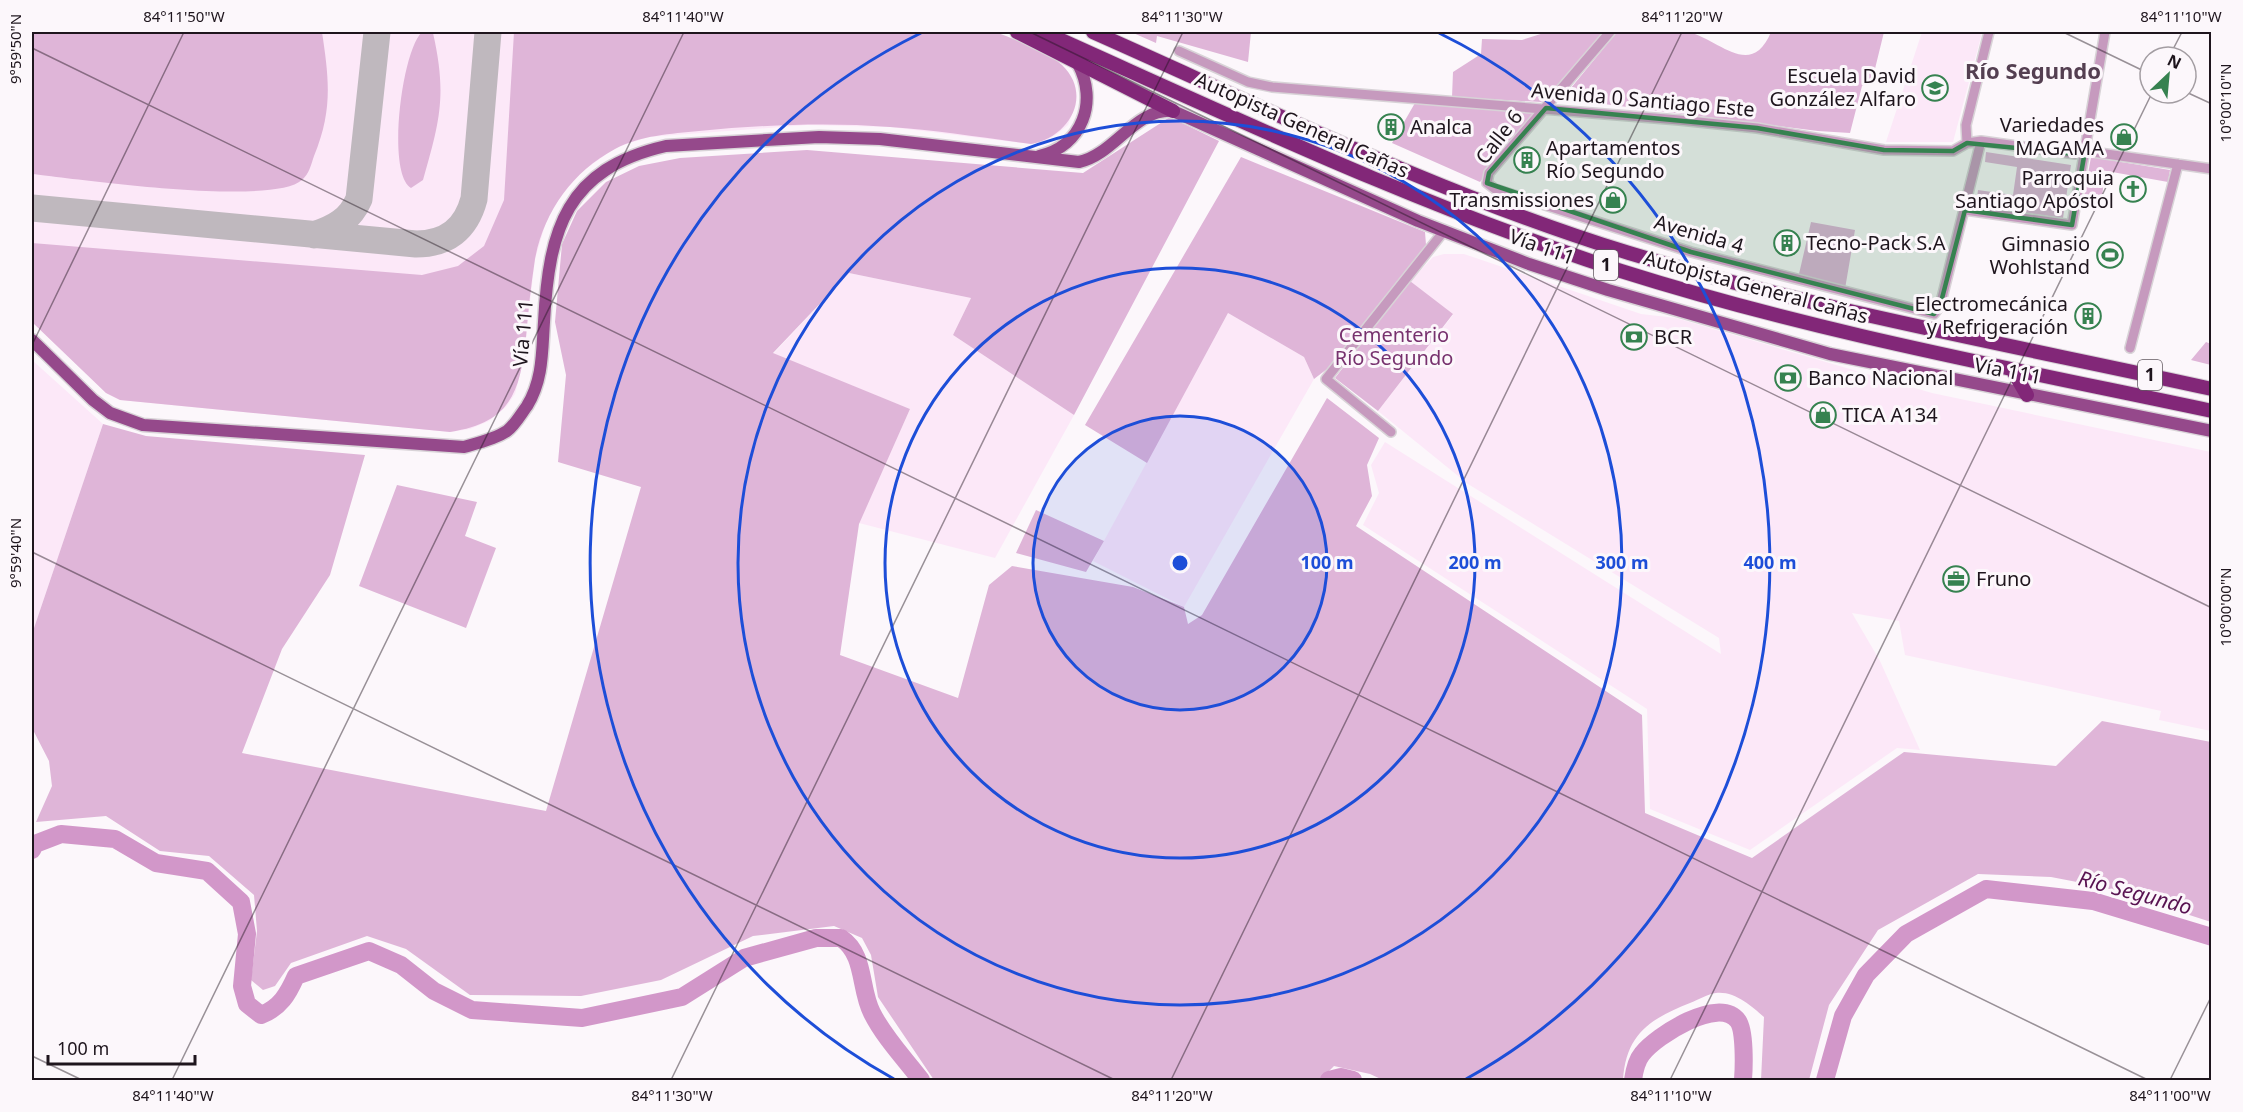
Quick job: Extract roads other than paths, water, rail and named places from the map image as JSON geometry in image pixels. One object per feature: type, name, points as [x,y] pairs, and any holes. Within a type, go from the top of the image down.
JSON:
[{"type":"highway","points":[[1017,32],[1173,111]]},
{"type":"highway","name":"Autopista General Cañas","points":[[1043,32],[1403,191],[1509,233],[1623,271],[1900,345],[2211,411]]},
{"type":"highway","name":"Autopista General Cañas","points":[[1093,32],[1288,122],[1505,210],[1628,253],[1830,308],[2211,389]]},
{"type":"highway","points":[[1102,32],[1172,67]]},
{"type":"highway","points":[[2013,369],[2028,395]]},
{"type":"main road","name":"Vía 111","points":[[1030,157],[1042,156],[1063,146],[1079,130],[1084,119],[1088,97],[1087,85],[1078,64]]},
{"type":"main road","name":"Vía 111","points":[[32,340],[93,400],[111,413],[143,425],[464,447],[508,431],[531,399],[537,386],[542,358],[545,298],[558,227],[571,203],[611,165],[645,151],[666,146],[819,137],[880,139],[1066,163],[1086,161],[1151,114],[1163,110],[1173,111],[1344,189],[1444,231],[1556,274],[1830,354],[2211,431]]},
{"type":"street","name":"Calle 6","points":[[1487,183],[1489,173],[1610,32]]},
{"type":"street","points":[[1967,143],[1966,125],[1989,32]]},
{"type":"street","points":[[1981,141],[1965,210],[2072,225],[2106,32]]},
{"type":"street","name":"Avenida 0 Santiago Este","points":[[1179,51],[1260,86],[1546,108],[1757,128],[1884,150],[1953,152],[1967,143],[1981,141],[2075,154],[2085,151],[2211,169]]},
{"type":"street","points":[[2130,348],[2178,164]]},
{"type":"street","name":"Avenida 4","points":[[1487,183],[1495,189],[1691,252],[1927,314],[1938,311],[1965,210]]},
{"type":"street","points":[[1391,432],[1326,379],[1444,231]]},
{"type":"waterway","name":"Río Segundo","points":[[32,850],[35,844],[61,834],[115,839],[156,863],[207,871],[241,902],[247,934],[242,986],[247,1004],[261,1015],[283,1000],[296,976],[369,951],[401,965],[434,991],[472,1010],[582,1018],[682,997],[744,958],[816,938],[841,938],[855,953],[868,1003],[877,1022],[921,1080]]},
{"type":"waterway","name":"Río Segundo","points":[[1825,1080],[1843,1016],[1866,975],[1906,934],[1986,889],[2093,901],[2212,937]]},
{"type":"waterway","name":"Río Segundo","points":[[1633,1080],[1640,1057],[1649,1046],[1688,1021],[1717,1013],[1729,1014],[1738,1021],[1740,1026],[1744,1049],[1743,1080]]},
{"type":"waterway","name":"Río Segundo","points":[[1329,1080],[1341,1077],[1353,1080]]},
{"type":"place","name":"Escuela David González Alfaro","points":[[1935,88]]},
{"type":"place","name":"Analca","points":[[1391,127]]},
{"type":"place","name":"Variedades MAGAMA","points":[[2124,137]]},
{"type":"place","name":"Apartamentos Río Segundo","points":[[1527,160]]},
{"type":"place","name":"Parroquia Santiago Apóstol","points":[[2133,189]]},
{"type":"place","name":"Transmissiones","points":[[1613,200]]},
{"type":"place","name":"Tecno-Pack S.A","points":[[1787,243]]},
{"type":"place","name":"Gimnasio Wohlstand","points":[[2110,255]]},
{"type":"place","name":"Electromecánica y Refrigeración","points":[[2088,316]]},
{"type":"place","name":"BCR","points":[[1634,337]]},
{"type":"place","name":"Banco Nacional","points":[[1788,378]]},
{"type":"place","name":"TICA A134","points":[[1823,415]]},
{"type":"place","name":"Fruno","points":[[1956,579]]},
{"type":"district","name":"Río Segundo","points":[[2033,71]]},
{"type":"park label","name":"Cementerio Río Segundo","points":[[1394,346]]}]
